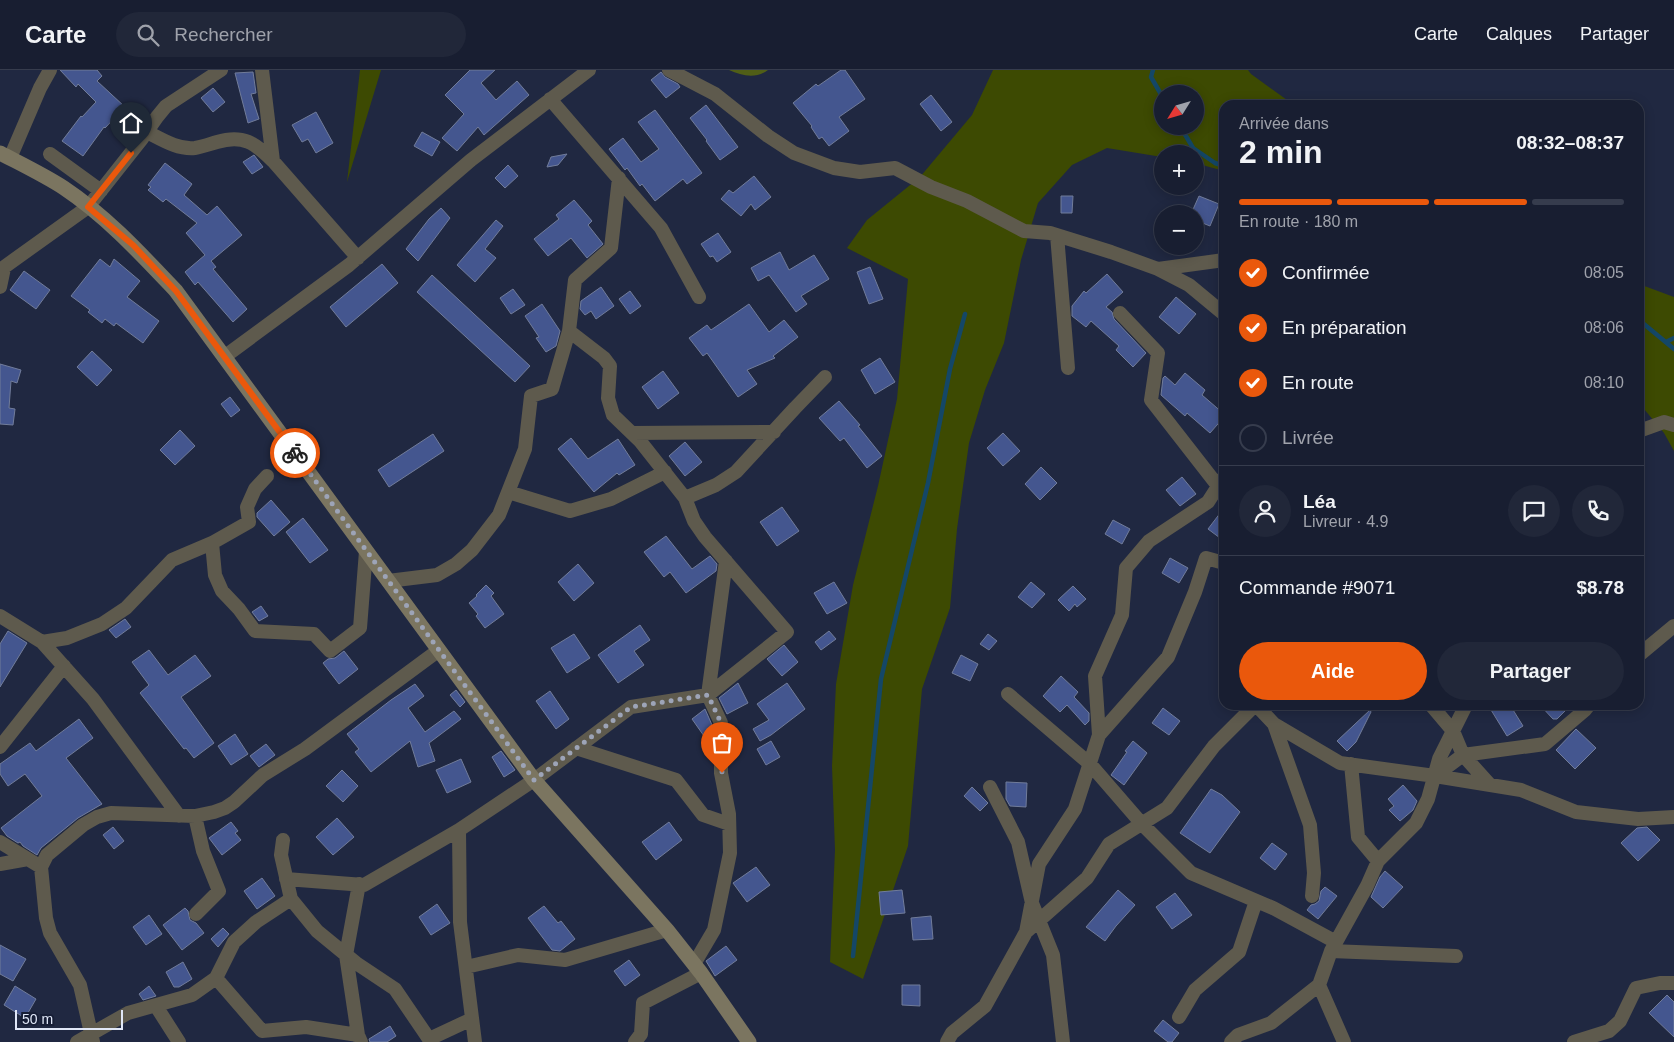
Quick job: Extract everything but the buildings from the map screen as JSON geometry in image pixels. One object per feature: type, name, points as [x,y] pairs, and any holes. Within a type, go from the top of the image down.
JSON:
[{"type":"street","points":[[50,70],[5,156],[63,188],[88,207],[133,245],[176,291],[534,780],[667,930],[698,969],[749,1042]]},
{"type":"street","points":[[0,287],[2,269],[88,207],[166,106],[221,70]]},
{"type":"street","points":[[262,70],[273,160]]},
{"type":"street","points":[[224,357],[358,258],[471,160],[589,70]]},
{"type":"street","points":[[669,70],[715,94],[768,136],[794,153],[834,168],[860,172],[895,168],[931,187],[967,201],[1024,231],[1050,233],[1158,269],[1189,285],[1219,310]]},
{"type":"street","points":[[550,100],[661,228],[699,297]]},
{"type":"street","points":[[146,132],[176,146],[194,148],[222,140],[244,139],[258,146],[273,160],[358,258]]},
{"type":"street","points":[[50,154],[101,191]]},
{"type":"street","points":[[388,581],[437,575],[456,564],[472,550],[499,515],[525,449],[531,396],[552,389],[569,331],[575,280],[611,248],[619,178]]},
{"type":"street","points":[[1057,235],[1068,368]]},
{"type":"street","points":[[1158,269],[1219,261]]},
{"type":"street","points":[[1120,313],[1158,353],[1152,400],[1219,481]]},
{"type":"street","points":[[286,879],[364,885],[459,830],[534,780],[631,707],[708,695],[787,632],[694,521],[685,498],[665,472],[632,433],[612,414],[608,398],[610,366],[604,358],[569,331]]},
{"type":"street","points":[[685,498],[716,485],[736,472],[825,377]]},
{"type":"street","points":[[1644,429],[1664,422],[1674,425]]},
{"type":"street","points":[[632,433],[774,432]]},
{"type":"street","points":[[508,492],[570,511],[611,499],[665,472]]},
{"type":"street","points":[[42,642],[67,638],[102,624],[126,608],[172,560],[212,543],[249,522],[247,507],[256,489],[267,476]]},
{"type":"street","points":[[947,1042],[952,1033],[985,1006],[1026,932],[1039,864],[1075,809],[1099,735],[1095,676],[1122,615],[1126,568],[1149,541],[1208,502],[1219,489]]},
{"type":"street","points":[[212,543],[216,575],[222,590],[255,631],[314,634],[330,651],[360,628],[366,551]]},
{"type":"street","points":[[1099,735],[1168,657],[1195,592],[1206,558],[1219,562]]},
{"type":"street","points":[[635,1042],[641,1034],[643,1003],[698,969],[714,930],[730,853],[729,824],[722,773],[721,723],[708,695],[726,561]]},
{"type":"street","points":[[0,616],[42,642],[64,666],[93,699],[179,816]]},
{"type":"street","points":[[1644,651],[1674,626]]},
{"type":"street","points":[[92,1037],[80,985],[50,933],[46,918],[41,867],[48,855],[83,825],[96,817],[111,813],[195,816],[214,812],[234,802],[263,775],[305,749],[439,650]]},
{"type":"street","points":[[0,747],[64,666]]},
{"type":"street","points":[[1008,694],[1090,764],[1142,824],[1191,873],[1273,908],[1334,946],[1456,956]]},
{"type":"street","points":[[1026,932],[1087,878],[1110,844],[1167,808],[1214,746],[1250,710]]},
{"type":"street","points":[[1260,710],[1274,724],[1340,763],[1521,790],[1576,812],[1638,819],[1674,817]]},
{"type":"street","points":[[1435,710],[1452,731],[1463,756],[1490,785]]},
{"type":"street","points":[[1231,1042],[1238,1035],[1271,1023],[1319,985],[1334,946],[1367,886],[1378,861],[1416,823],[1428,799],[1439,758],[1463,710]]},
{"type":"street","points":[[1434,776],[1463,756],[1545,744],[1586,710]]},
{"type":"street","points":[[1274,724],[1310,825],[1314,873],[1312,896]]},
{"type":"street","points":[[576,748],[676,780],[703,815],[729,824]]},
{"type":"street","points":[[1351,764],[1358,837],[1378,861]]},
{"type":"street","points":[[990,787],[1018,842],[1032,903],[1053,955],[1063,1042]]},
{"type":"street","points":[[195,816],[203,852],[219,891],[196,914]]},
{"type":"street","points":[[459,830],[460,922],[475,1042]]},
{"type":"street","points":[[283,840],[281,855],[291,899],[317,931],[356,963],[395,989],[429,1039],[472,1019]]},
{"type":"street","points":[[0,842],[41,867]]},
{"type":"street","points":[[0,864],[28,859]]},
{"type":"street","points":[[216,978],[262,1031],[306,1027],[359,1039],[346,955],[359,884]]},
{"type":"street","points":[[77,1042],[92,1037],[128,1013],[192,996],[216,978],[234,942],[256,922],[291,899]]},
{"type":"street","points":[[1179,1017],[1196,990],[1239,952],[1256,901]]},
{"type":"street","points":[[466,967],[518,955],[565,960],[667,930]]},
{"type":"street","points":[[1574,1042],[1610,1031],[1620,1021],[1636,988],[1660,983],[1674,983]]},
{"type":"street","points":[[1319,985],[1344,1042]]},
{"type":"street","points":[[156,1006],[179,1042]]},
{"type":"green space","points":[[360,70],[381,70],[347,182]]},
{"type":"green space","points":[[729,70],[768,70],[759,75],[749,76]]},
{"type":"green space","points":[[993,70],[1248,70],[1287,100],[1219,100],[1219,170],[1204,165],[1204,145],[1154,145],[1154,156],[1107,148],[1072,165],[1038,203],[1021,260],[1004,343],[985,390],[969,443],[957,529],[950,608],[922,689],[908,846],[863,979],[830,962],[835,850],[832,766],[836,684],[853,585],[878,486],[897,399],[908,279],[847,248],[867,220],[920,177],[972,115]]},
{"type":"green space","points":[[1644,286],[1674,297],[1674,451],[1664,433],[1644,409]]},
{"type":"waterway","points":[[1153,70],[1151,77],[1156,85]]},
{"type":"waterway","points":[[1185,135],[1193,148],[1219,164]]},
{"type":"waterway","points":[[853,956],[881,679],[928,483],[950,369],[965,314]]},
{"type":"waterway","points":[[1644,324],[1674,349]]},
{"type":"waterway","points":[[1666,342],[1674,338]]},
{"type":"way so far","points":[[295,453],[534,780],[631,707],[708,695],[721,723],[722,773]]},
{"type":"route","points":[[131,153],[88,207],[133,245],[176,291],[295,453]]}]
